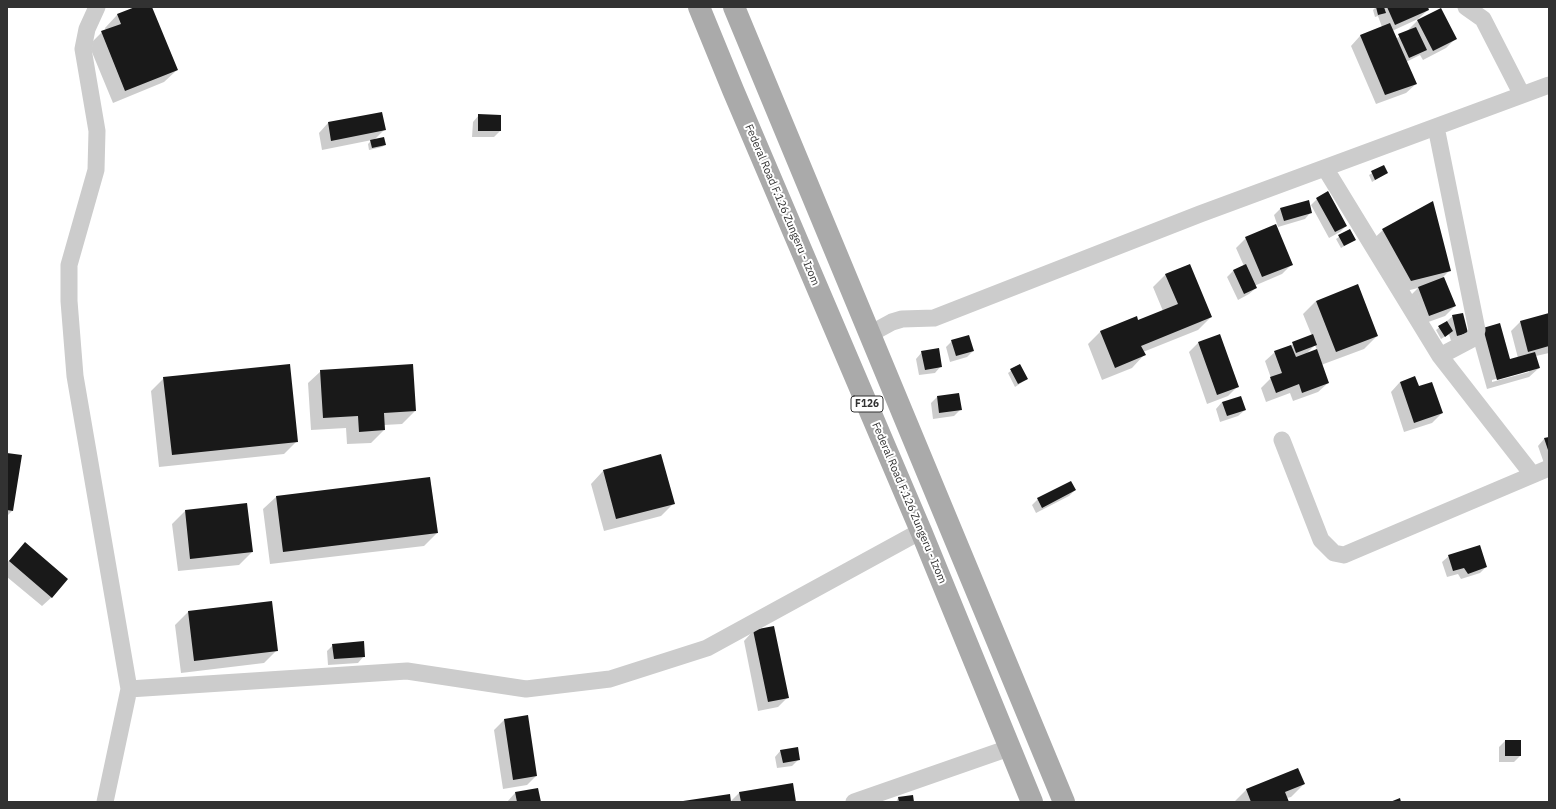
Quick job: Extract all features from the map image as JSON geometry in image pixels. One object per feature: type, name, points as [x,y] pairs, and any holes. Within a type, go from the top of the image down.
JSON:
[{"type":"main road","name":"Federal Road F.126 Zungeru - Izom","points":[[699,7],[921,531],[1032,802]]},
{"type":"main road","name":"F126","points":[[734,7],[1064,802]]},
{"type":"main road","points":[[733,90],[763,76]]},
{"type":"street","points":[[98,7],[87,29],[83,49],[97,132],[96,170],[69,265],[69,301],[75,376],[129,689],[106,802]]},
{"type":"street","points":[[1466,7],[1482,19],[1522,95]]},
{"type":"street","points":[[870,334],[892,322],[902,319],[934,318],[1192,216],[1549,85]]},
{"type":"street","points":[[1436,127],[1477,330],[1474,338],[1440,356]]},
{"type":"street","points":[[1325,168],[1440,356],[1532,474]]},
{"type":"street","points":[[1282,440],[1321,540],[1334,553],[1344,555],[1549,468]]},
{"type":"street","points":[[129,689],[407,670],[526,689],[610,679],[708,648],[921,531]]},
{"type":"street","points":[[854,802],[1009,748]]},
{"type":"building","points":[[135,7],[152,7],[178,70],[125,91],[101,31],[121,24],[117,14]]},
{"type":"building","points":[[1376,7],[1384,7],[1386,13],[1378,15]]},
{"type":"building","points":[[1387,7],[1428,7],[1429,10],[1395,25]]},
{"type":"building","points":[[1441,8],[1457,39],[1433,51],[1417,20]]},
{"type":"building","points":[[1390,23],[1417,84],[1385,95],[1360,35]]},
{"type":"building","points":[[1416,27],[1427,50],[1409,58],[1398,34]]},
{"type":"building","points":[[382,112],[386,130],[331,141],[328,122]]},
{"type":"building","points":[[478,114],[501,115],[501,131],[478,131]]},
{"type":"building","points":[[384,137],[386,145],[372,148],[370,140]]},
{"type":"building","points":[[1384,165],[1388,173],[1375,180],[1371,171]]},
{"type":"building","points":[[1328,191],[1347,226],[1335,232],[1316,198]]},
{"type":"building","points":[[1309,200],[1312,213],[1284,221],[1280,208]]},
{"type":"building","points":[[1433,201],[1451,271],[1411,281],[1382,229]]},
{"type":"building","points":[[1276,224],[1293,265],[1262,277],[1245,237]]},
{"type":"building","points":[[1350,229],[1356,240],[1344,246],[1338,235]]},
{"type":"building","points":[[1190,264],[1212,317],[1141,346],[1146,355],[1115,368],[1100,331],[1137,316],[1138,320],[1178,304],[1165,274]]},
{"type":"building","points":[[1246,264],[1257,288],[1244,294],[1233,270]]},
{"type":"building","points":[[1444,277],[1456,306],[1429,316],[1418,287]]},
{"type":"building","points":[[1358,284],[1378,336],[1336,352],[1316,301]]},
{"type":"building","points":[[1463,313],[1468,333],[1457,336],[1452,315]]},
{"type":"building","points":[[1549,313],[1549,346],[1528,352],[1520,321]]},
{"type":"building","points":[[1447,321],[1453,331],[1445,337],[1438,326]]},
{"type":"building","points":[[1500,323],[1510,359],[1535,352],[1540,368],[1497,380],[1483,328]]},
{"type":"building","points":[[1220,334],[1239,387],[1217,395],[1198,342]]},
{"type":"building","points":[[1313,334],[1317,345],[1296,353],[1292,342]]},
{"type":"building","points":[[969,335],[974,351],[956,356],[951,340]]},
{"type":"building","points":[[1291,345],[1296,357],[1317,349],[1329,383],[1302,393],[1299,384],[1276,393],[1270,377],[1282,373],[1274,351]]},
{"type":"building","points":[[939,348],[942,367],[925,370],[921,351]]},
{"type":"building","points":[[290,364],[298,442],[172,455],[163,377]]},
{"type":"building","points":[[413,364],[416,411],[384,413],[385,430],[359,432],[358,416],[323,418],[320,370]]},
{"type":"building","points":[[1020,364],[1028,379],[1018,384],[1010,369]]},
{"type":"building","points":[[1415,376],[1419,386],[1432,382],[1443,413],[1414,423],[1400,382]]},
{"type":"building","points":[[959,393],[962,410],[939,413],[937,396]]},
{"type":"building","points":[[1241,396],[1246,410],[1227,416],[1222,402]]},
{"type":"building","points":[[1549,437],[1549,453],[1544,438]]},
{"type":"building","points":[[7,453],[22,455],[13,511],[7,510]]},
{"type":"building","points":[[661,454],[675,504],[616,519],[603,470]]},
{"type":"building","points":[[430,477],[438,533],[283,552],[276,496]]},
{"type":"building","points":[[1071,481],[1076,490],[1042,508],[1037,498]]},
{"type":"building","points":[[247,503],[253,552],[190,559],[185,510]]},
{"type":"building","points":[[25,542],[68,579],[52,598],[9,561]]},
{"type":"building","points":[[1480,545],[1487,567],[1468,574],[1464,568],[1453,571],[1448,555]]},
{"type":"building","points":[[272,601],[278,651],[194,661],[188,611]]},
{"type":"building","points":[[774,626],[789,698],[768,702],[753,630]]},
{"type":"building","points":[[364,641],[365,657],[334,659],[332,644]]},
{"type":"building","points":[[528,715],[537,776],[513,780],[504,719]]},
{"type":"building","points":[[1505,740],[1521,740],[1521,756],[1505,756]]},
{"type":"building","points":[[798,747],[800,760],[783,763],[780,750]]},
{"type":"building","points":[[1298,768],[1305,784],[1285,792],[1289,802],[1251,802],[1246,789]]},
{"type":"building","points":[[793,783],[796,802],[741,802],[739,792]]},
{"type":"building","points":[[538,788],[541,802],[517,802],[515,792]]},
{"type":"building","points":[[730,794],[731,802],[683,802],[683,801]]},
{"type":"building","points":[[913,795],[914,802],[899,802],[898,797]]},
{"type":"building","points":[[1400,798],[1401,802],[1390,802]]}]
